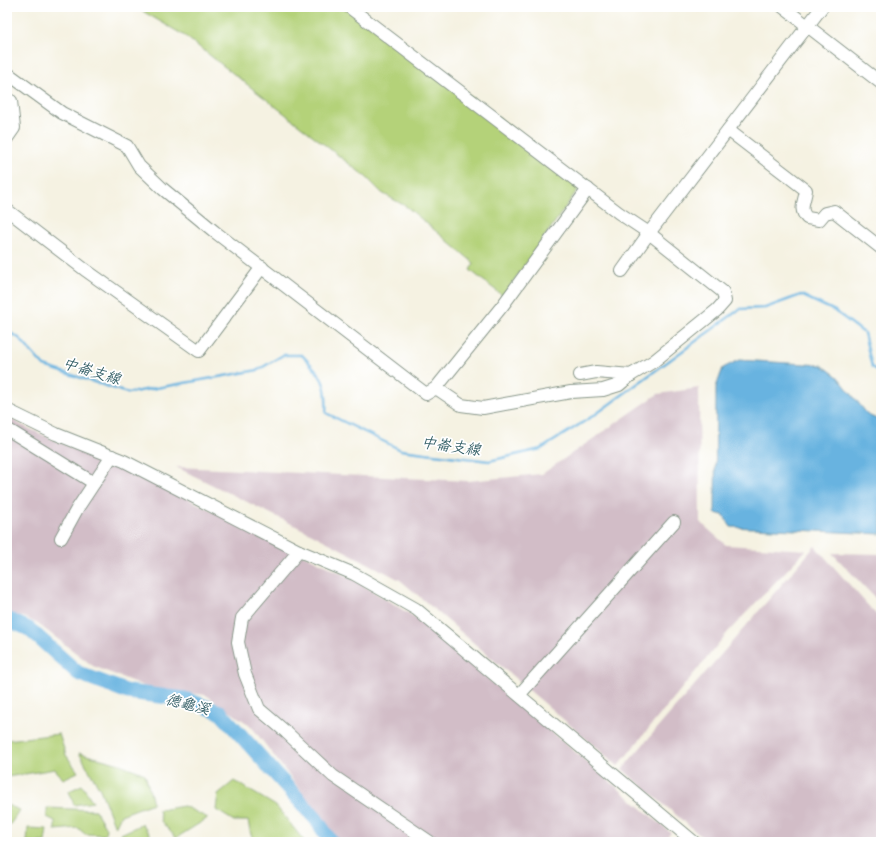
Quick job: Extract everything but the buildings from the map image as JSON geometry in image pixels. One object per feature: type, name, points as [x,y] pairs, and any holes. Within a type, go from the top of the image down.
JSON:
[{"type":"lane","points":[[349,7],[588,189],[649,233],[723,292],[725,301],[717,310],[654,361],[631,375],[619,385],[603,390],[571,392],[483,408],[461,405],[436,388]]},
{"type":"lane","points":[[783,7],[881,82]]},
{"type":"lane","points":[[622,271],[649,233],[809,26],[822,7]]},
{"type":"lane","points":[[7,73],[62,113],[127,146],[139,166],[163,189],[215,232],[426,394],[436,388],[503,305],[588,189]]},
{"type":"lane","points":[[7,138],[14,128],[11,101]]},
{"type":"lane","points":[[728,130],[806,190],[805,199],[801,207],[802,213],[807,218],[819,220],[825,213],[834,211],[881,248]]},
{"type":"lane","points":[[7,210],[84,269],[199,351],[262,267]]},
{"type":"lane","points":[[580,375],[596,372],[631,375]]},
{"type":"lane","points":[[7,410],[56,434],[112,456],[298,551],[354,574],[416,609],[694,842]]},
{"type":"lane","points":[[7,429],[94,483]]},
{"type":"lane","points":[[61,538],[77,509],[112,456]]},
{"type":"lane","points":[[519,695],[674,522]]},
{"type":"lane","points":[[298,551],[242,618],[238,642],[245,674],[259,709],[333,776],[430,842]]},
{"type":"shaded area","points":[[699,388],[700,522],[726,545],[806,550],[728,632],[618,766],[400,580],[312,534],[176,467],[468,481],[542,474],[658,394]]},
{"type":"shaded area","points":[[7,416],[21,425],[103,462],[135,473],[351,578],[416,618],[671,833],[662,842],[335,842],[327,825],[251,726],[206,695],[149,688],[93,666],[38,624],[24,617],[7,615]]},
{"type":"shaded area","points":[[815,546],[881,620],[881,832],[868,842],[708,842],[622,769]]},
{"type":"shaded area","points":[[832,553],[881,554],[881,604]]},
{"type":"green space","points":[[138,7],[352,7],[550,157],[545,165],[581,185],[503,296],[470,270],[474,263],[407,207],[382,193],[366,177],[185,36]]},
{"type":"green space","points":[[59,734],[66,755],[78,772],[63,779],[55,769],[7,777],[7,740]]},
{"type":"green space","points":[[79,753],[120,764],[145,774],[153,803],[121,815],[115,827],[100,789]]},
{"type":"green space","points":[[234,781],[276,806],[305,842],[256,842],[251,835],[248,821],[234,821],[216,810],[218,794]]},
{"type":"green space","points":[[82,785],[93,802],[74,805],[69,791]]},
{"type":"green space","points":[[7,805],[20,810],[7,829]]},
{"type":"green space","points":[[184,806],[208,818],[176,838],[161,821],[159,810]]},
{"type":"green space","points":[[47,808],[95,810],[106,828],[105,835],[85,834],[78,828],[55,830],[55,821],[47,817]]},
{"type":"green space","points":[[142,824],[155,842],[125,842],[121,834]]},
{"type":"green space","points":[[28,828],[47,829],[45,842],[27,842]]},
{"type":"water","points":[[739,360],[822,365],[838,377],[868,415],[881,421],[881,534],[731,527],[723,515],[715,513],[716,387],[723,368]]},
{"type":"waterway","name":"中崙支線","points":[[7,331],[19,338],[44,366],[128,393],[258,370],[283,355],[302,355],[319,374],[325,387],[326,413],[401,450],[489,461],[541,449],[596,414],[740,309],[765,308],[801,295],[835,311],[864,333],[872,367],[881,372]]},
{"type":"waterway","name":"德龜溪","points":[[7,619],[29,629],[78,673],[128,692],[185,699],[220,712],[316,819],[331,842]]}]
